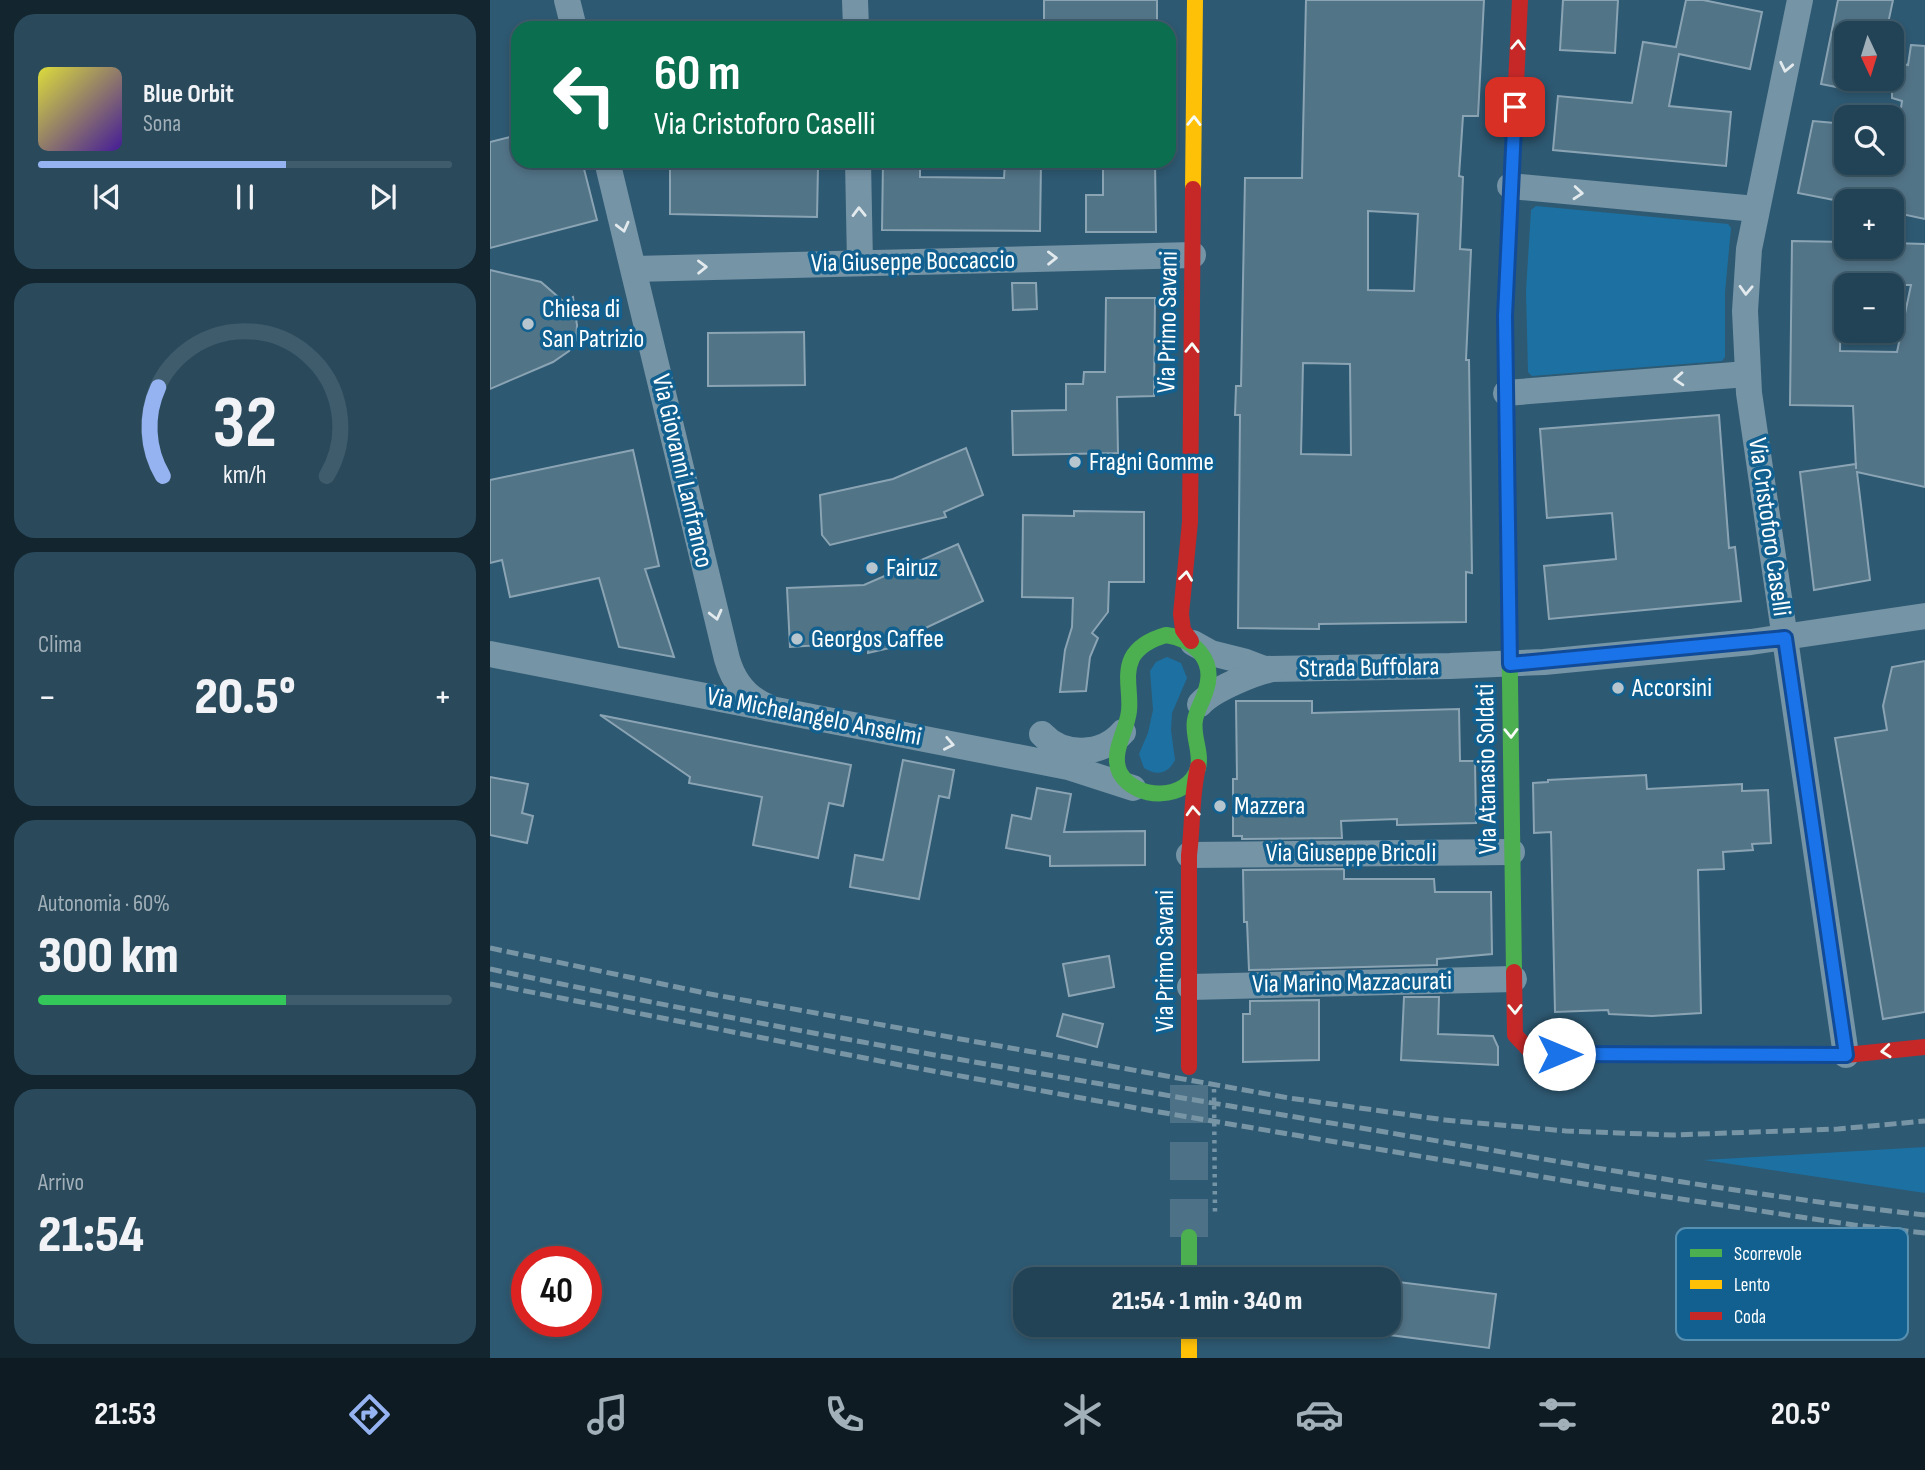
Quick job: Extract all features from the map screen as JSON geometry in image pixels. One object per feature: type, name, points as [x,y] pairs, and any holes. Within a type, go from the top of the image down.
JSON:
[{"type":"street","points":[[567,0],[572,21]]},
{"type":"street","points":[[855,0],[856,21]]},
{"type":"street","name":"Via Primo Savani","points":[[1189,1067],[1189,987],[1183,845],[1194,827],[1193,789],[1198,767],[1194,725],[1208,685],[1208,672],[1200,650],[1183,630],[1181,614],[1191,522],[1195,0]]},
{"type":"street","points":[[1520,0],[1510,186],[1756,209]]},
{"type":"street","name":"Via Cristoforo Caselli","points":[[1800,0],[1756,209],[1747,270],[1747,374],[1846,1055]]},
{"type":"street","name":"Via Giovanni Lanfranco","points":[[609,168],[726,659],[735,679],[748,695],[777,710]]},
{"type":"street","points":[[858,168],[860,263]]},
{"type":"street","name":"Via Atanasio Soldati","points":[[1510,186],[1505,316],[1515,1035],[1532,1054],[1846,1055]]},
{"type":"street","name":"Via Giuseppe Boccaccio","points":[[634,269],[1193,255]]},
{"type":"street","points":[[1506,393],[1747,374]]},
{"type":"street","name":"Strada Buffolara","points":[[1200,704],[1217,690],[1257,672],[1273,669],[1510,664],[1785,638],[1925,616]]},
{"type":"street","points":[[1159,810],[1121,776],[1116,762],[1117,747],[1130,708],[1128,667],[1137,649],[1149,639],[1175,635],[1191,641]]},
{"type":"street","name":"Strada Buffolara","points":[[1191,641],[1219,656],[1273,669]]},
{"type":"street","name":"Via Michelangelo Anselmi","points":[[490,654],[1068,767],[1135,789]]},
{"type":"street","points":[[690,692],[717,686],[723,681],[727,675],[726,659]]},
{"type":"street","points":[[1042,734],[1051,744],[1084,751],[1103,747],[1123,732]]},
{"type":"street","points":[[1135,789],[1159,794],[1176,790],[1190,780],[1198,767]]},
{"type":"street","name":"Via Giuseppe Bricoli","points":[[1183,845],[1512,852]]},
{"type":"street","name":"Via Marino Mazzacurati","points":[[1189,987],[1514,979]]},
{"type":"street","points":[[1846,1055],[1925,1047]]},
{"type":"street","points":[[1189,1237],[1189,1267]]},
{"type":"street","points":[[1189,1337],[1189,1358]]},
{"type":"path","points":[[1214,1080],[1215,1228]]},
{"type":"shaded area","points":[[1536,206],[1728,224],[1731,228],[1725,292],[1725,357],[1722,361],[1532,376],[1528,372],[1526,291],[1531,210]]},
{"type":"shaded area","points":[[1167,657],[1181,663],[1187,678],[1172,713],[1175,760],[1166,771],[1158,773],[1144,768],[1139,754],[1148,733],[1153,710],[1150,671],[1156,662]]},
{"type":"shaded area","points":[[1925,1147],[1925,1193],[1704,1160]]},
{"type":"building","points":[[1044,0],[1157,0],[1157,21],[1044,21]]},
{"type":"building","points":[[1306,0],[1484,0],[1478,116],[1463,116],[1459,176],[1463,177],[1460,249],[1471,250],[1466,360],[1469,360],[1472,573],[1466,572],[1466,622],[1319,624],[1319,629],[1238,628],[1240,415],[1235,415],[1236,386],[1241,386],[1245,178],[1302,178]],"holes":[[[1368,211],[1418,214],[1414,291],[1368,290]],[[1303,363],[1350,364],[1351,455],[1301,454]]]},
{"type":"building","points":[[1563,0],[1618,0],[1615,53],[1560,50]]},
{"type":"building","points":[[1686,0],[1703,0],[1762,12],[1750,69],[1679,54],[1669,106],[1731,112],[1726,166],[1553,150],[1558,96],[1632,103],[1643,42],[1676,47]]},
{"type":"building","points":[[1838,0],[1893,0],[1889,21],[1834,21],[1834,87],[1821,84]]},
{"type":"building","points":[[1911,45],[1925,46],[1925,219],[1904,215],[1904,189],[1834,189],[1834,200],[1798,193],[1813,121],[1834,123],[1834,175],[1904,175],[1904,105],[1901,105],[1902,101],[1892,98],[1892,91],[1904,91],[1904,64],[1908,65]]},
{"type":"building","points":[[511,137],[511,168],[584,168],[597,220],[490,248],[490,142]]},
{"type":"building","points":[[670,168],[818,168],[817,217],[670,214]]},
{"type":"building","points":[[883,168],[920,168],[920,177],[1004,178],[1005,168],[1041,168],[1040,231],[882,230]]},
{"type":"building","points":[[1103,168],[1155,168],[1156,232],[1086,232],[1086,195],[1103,195]]},
{"type":"building","points":[[1792,241],[1834,242],[1834,259],[1904,259],[1904,243],[1925,244],[1925,487],[1857,472],[1870,580],[1814,590],[1800,472],[1856,464],[1853,406],[1790,405]]},
{"type":"building","name":"Chiesa di San Patrizio","points":[[490,270],[541,282],[564,302],[573,297],[577,325],[576,340],[569,351],[553,362],[490,389]]},
{"type":"building","points":[[1012,283],[1036,283],[1037,309],[1013,310]]},
{"type":"building","points":[[1106,298],[1155,298],[1154,396],[1117,397],[1118,453],[1013,455],[1012,411],[1066,410],[1066,384],[1083,384],[1084,372],[1105,372]]},
{"type":"building","points":[[804,332],[805,385],[708,386],[708,333]]},
{"type":"building","points":[[1719,415],[1729,548],[1735,547],[1741,601],[1549,619],[1544,566],[1616,559],[1612,513],[1547,518],[1540,429]]},
{"type":"building","points":[[966,448],[983,495],[944,512],[946,517],[830,545],[822,535],[820,495],[893,479]]},
{"type":"building","points":[[633,450],[659,566],[645,569],[674,657],[619,647],[599,578],[510,597],[502,560],[490,563],[490,480]]},
{"type":"building","points":[[1074,511],[1144,512],[1144,582],[1109,582],[1108,612],[1092,633],[1098,638],[1090,657],[1086,691],[1060,692],[1065,650],[1072,627],[1073,598],[1022,597],[1023,515],[1074,516]]},
{"type":"building","points":[[958,544],[983,601],[919,631],[916,642],[868,653],[869,642],[790,647],[787,588],[864,585]]},
{"type":"building","points":[[1925,661],[1925,1012],[1883,1019],[1835,738],[1887,730],[1883,706],[1892,667]]},
{"type":"building","points":[[1236,701],[1312,701],[1312,713],[1459,709],[1460,761],[1475,761],[1476,823],[1397,825],[1397,819],[1341,821],[1342,838],[1242,839],[1242,836],[1233,836],[1233,779],[1237,779]]},
{"type":"building","points":[[600,715],[851,765],[843,806],[829,803],[818,858],[753,845],[762,797],[689,783],[690,777]]},
{"type":"building","points":[[903,760],[954,770],[949,798],[939,796],[919,899],[850,887],[855,855],[883,860]]},
{"type":"building","points":[[1646,775],[1647,789],[1742,784],[1742,791],[1768,790],[1771,843],[1752,844],[1753,850],[1723,852],[1724,869],[1698,870],[1701,1013],[1652,1016],[1609,1014],[1608,1010],[1555,1012],[1551,832],[1534,833],[1533,783]]},
{"type":"building","points":[[490,777],[528,784],[522,813],[533,816],[527,843],[490,835]]},
{"type":"building","points":[[1037,788],[1071,794],[1064,832],[1145,831],[1145,865],[1050,866],[1050,856],[1006,848],[1012,815],[1031,819]]},
{"type":"building","points":[[1344,869],[1344,879],[1434,879],[1435,892],[1491,892],[1492,954],[1437,959],[1437,965],[1249,970],[1247,922],[1244,922],[1243,870]]},
{"type":"building","points":[[1109,956],[1114,987],[1069,996],[1063,964]]},
{"type":"building","points":[[1404,997],[1439,997],[1438,1034],[1493,1036],[1498,1047],[1498,1065],[1401,1060]]},
{"type":"building","points":[[1319,1000],[1319,1060],[1243,1062],[1243,1014],[1250,1014],[1250,1001]]},
{"type":"building","points":[[1063,1014],[1103,1024],[1097,1047],[1057,1036]]},
{"type":"building","points":[[1401,1282],[1496,1294],[1489,1348],[1401,1336]]},
{"type":"tunnel","points":[[1189,1067],[1189,1237]]},
{"type":"railway","points":[[490,948],[710,994],[1289,1098],[1445,1120],[1566,1131],[1673,1135],[1838,1129],[1925,1121]]},
{"type":"railway","points":[[490,969],[802,1031],[1116,1087],[1700,1185],[1925,1215]]},
{"type":"railway","points":[[490,984],[900,1065],[1153,1111],[1608,1188],[1881,1228]]},
{"type":"railway","points":[[1908,1231],[1925,1233]]},
{"type":"traffic: fast","points":[[1506,391],[1514,972]]},
{"type":"traffic: fast","points":[[1166,635],[1194,646],[1205,660],[1208,679],[1195,720],[1198,768],[1184,787],[1161,793],[1138,789],[1128,782],[1120,773],[1117,758],[1128,719],[1128,677],[1132,658],[1146,643],[1166,635]]},
{"type":"traffic: fast","points":[[1189,1237],[1189,1267]]},
{"type":"traffic: slow","points":[[1193,189],[1195,0]]},
{"type":"traffic: slow","points":[[1189,1337],[1189,1358]]},
{"type":"traffic: jam","points":[[1506,391],[1505,316],[1520,0]]},
{"type":"traffic: jam","points":[[1191,641],[1183,630],[1181,614],[1190,522],[1193,189]]},
{"type":"traffic: jam","points":[[1189,1067],[1189,855],[1198,767]]},
{"type":"traffic: jam","points":[[1514,972],[1515,1035],[1533,1054],[1846,1055],[1925,1047]]},
{"type":"place","name":"Chiesa di San Patrizio","points":[[528,324]]},
{"type":"place","name":"Fragni Gomme","points":[[1075,462]]},
{"type":"place","name":"Fairuz","points":[[872,568]]},
{"type":"place","name":"Georgos Caffee","points":[[797,639]]},
{"type":"place","name":"Accorsini","points":[[1618,688]]},
{"type":"place","name":"Mazzera","points":[[1220,806]]},
{"type":"route","points":[[1515,107],[1505,316],[1510,664],[1785,638],[1846,1055],[1559,1054]]}]
